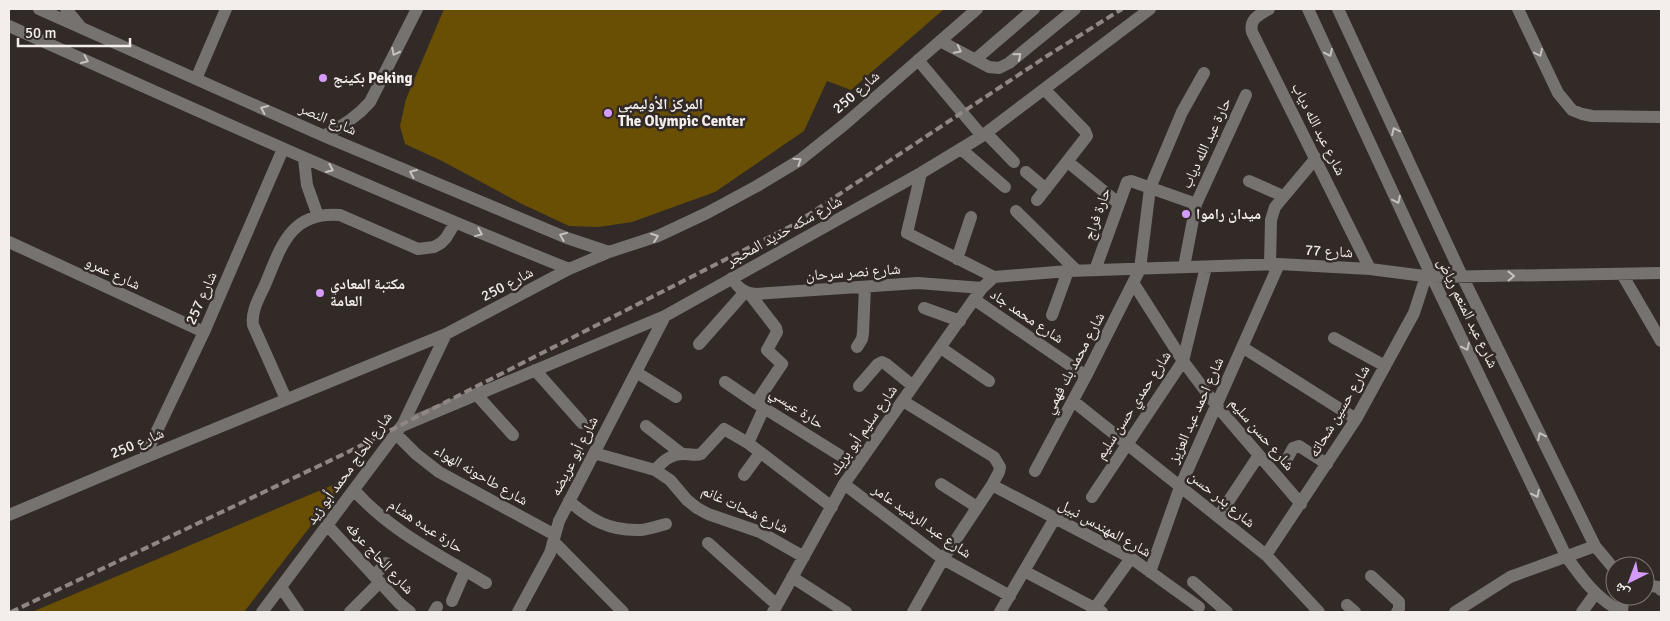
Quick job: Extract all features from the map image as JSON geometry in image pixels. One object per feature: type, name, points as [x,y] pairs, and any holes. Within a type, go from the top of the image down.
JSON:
[{"type":"street","name":"شارع النصر","points":[[38,9],[324,136],[567,238],[608,252]]},
{"type":"street","points":[[66,9],[82,28]]},
{"type":"street","points":[[196,79],[226,9]]},
{"type":"street","points":[[324,136],[349,122],[370,102],[417,9]]},
{"type":"street","name":"شارع 250","points":[[10,513],[446,334],[569,269],[608,252],[658,236],[757,186],[800,160],[977,9]]},
{"type":"street","points":[[976,59],[1034,9]]},
{"type":"street","points":[[940,41],[994,68],[1005,66],[1075,9]]},
{"type":"street","name":"شارع سكه حديد المحجر","points":[[399,430],[476,394],[665,316],[921,173],[984,134],[1150,9]]},
{"type":"street","name":"شارع عبد الله دياب","points":[[1269,9],[1256,16],[1252,21],[1250,26],[1252,32],[1370,269]]},
{"type":"street","name":"شارع عبد المنعم رياض","points":[[1308,9],[1429,276],[1566,556],[1595,594],[1608,605],[1622,612]]},
{"type":"street","name":"شارع عبد المنعم رياض","points":[[1338,9],[1462,276],[1595,546],[1605,558]]},
{"type":"street","points":[[1518,9],[1558,93],[1572,110],[1592,116],[1661,117]]},
{"type":"street","points":[[9,26],[283,150],[454,223],[569,269]]},
{"type":"street","points":[[918,60],[984,134],[1014,162]]},
{"type":"street","name":"شارع محمد بك فهمي","points":[[1035,471],[1134,284],[1140,269],[1150,188],[1182,112],[1204,74]]},
{"type":"street","points":[[1037,200],[1087,136],[1085,131],[1044,89]]},
{"type":"street","name":"حارة عبد الله دياب","points":[[1184,267],[1196,204],[1246,95]]},
{"type":"street","points":[[961,148],[1005,187]]},
{"type":"street","name":"شارع 257","points":[[144,458],[204,332],[283,150]]},
{"type":"street","points":[[1274,264],[1271,220],[1275,206],[1316,158]]},
{"type":"street","points":[[304,159],[307,186],[318,216]]},
{"type":"street","points":[[1068,162],[1118,203]]},
{"type":"street","points":[[1026,172],[1046,189]]},
{"type":"street","points":[[921,173],[907,233],[994,277]]},
{"type":"street","points":[[1249,181],[1283,196]]},
{"type":"street","name":"حارة فراج","points":[[1095,270],[1127,182],[1196,204]]},
{"type":"street","points":[[1016,211],[1072,271],[1052,315]]},
{"type":"street","points":[[286,399],[253,325],[253,314],[286,238],[303,222],[318,216],[340,215],[418,250],[434,247],[441,243],[454,223]]},
{"type":"street","points":[[958,259],[971,217]]},
{"type":"street","name":"شارع عمرو","points":[[9,242],[204,332]]},
{"type":"street","name":"شارع 77","points":[[994,277],[1072,271],[1274,264],[1370,269],[1429,276],[1661,273]]},
{"type":"street","name":"شارع احمد عبد العزيز","points":[[1150,572],[1180,487],[1242,347],[1274,264]]},
{"type":"street","name":"شارع حمدي حسن سليم","points":[[1092,498],[1183,361],[1206,267]]},
{"type":"street","points":[[1622,274],[1661,341]]},
{"type":"street","name":"شارع حسين شحاته","points":[[1266,556],[1356,419],[1414,313],[1429,276]]},
{"type":"street","name":"شارع سليم أبو بريك","points":[[775,609],[844,484],[982,288],[994,277]]},
{"type":"street","points":[[699,344],[747,293],[737,286],[732,278]]},
{"type":"street","name":"شارع نصر سرحان","points":[[747,293],[918,284],[982,288]]},
{"type":"street","name":"شارع حسن سليم","points":[[1134,284],[1183,361],[1216,406],[1301,504]]},
{"type":"street","points":[[857,347],[863,333],[864,287]]},
{"type":"street","name":"حارة عيسي","points":[[747,293],[776,328],[777,332],[767,350],[782,364],[760,405],[857,466]]},
{"type":"street","name":"شارع محمد جاد","points":[[975,300],[1086,376]]},
{"type":"street","points":[[924,308],[960,321]]},
{"type":"street","name":"شارع أبو عريضه","points":[[518,612],[550,554],[559,521],[665,316]]},
{"type":"street","name":"شارع الحاج محمد أبو زيد","points":[[262,612],[399,430],[446,334]]},
{"type":"street","points":[[1334,338],[1385,366]]},
{"type":"street","points":[[1242,347],[1356,419]]},
{"type":"street","points":[[941,348],[989,381]]},
{"type":"street","points":[[859,386],[878,364],[882,362],[913,386]]},
{"type":"street","points":[[535,370],[582,423]]},
{"type":"street","points":[[636,372],[676,397]]},
{"type":"street","points":[[725,382],[760,405],[748,444]]},
{"type":"street","points":[[476,394],[513,435]]},
{"type":"street","points":[[903,401],[994,458],[1000,467],[992,485],[943,559],[913,612]]},
{"type":"street","name":"شارع بدر حسن","points":[[1073,401],[1266,556],[1319,612]]},
{"type":"street","points":[[646,426],[682,454]]},
{"type":"street","points":[[655,470],[671,456],[701,454],[724,429],[760,452],[832,507]]},
{"type":"street","name":"شارع طاحونه الهواء","points":[[399,430],[416,454],[439,472],[555,538],[622,612]]},
{"type":"street","points":[[1287,460],[1294,448],[1299,446],[1327,464]]},
{"type":"street","points":[[744,475],[760,452]]},
{"type":"street","name":"شارع شحات غانم","points":[[594,453],[655,470],[670,480],[687,500],[697,508],[708,514],[760,532],[804,557]]},
{"type":"street","points":[[1218,517],[1259,455]]},
{"type":"street","name":"شارع عبد الرشيد عامر","points":[[844,484],[943,559],[1010,596]]},
{"type":"street","points":[[941,484],[977,507]]},
{"type":"street","name":"شارع المهندس نبيل","points":[[992,485],[1131,558],[1196,609]]},
{"type":"street","name":"حارة عبده هشام","points":[[354,490],[386,522],[486,583]]},
{"type":"street","points":[[569,501],[589,518],[614,528],[641,531],[666,524]]},
{"type":"street","points":[[1000,612],[1055,518]]},
{"type":"street","name":"شارع الحاج عرفه","points":[[327,525],[410,612]]},
{"type":"street","points":[[708,543],[775,609]]},
{"type":"street","points":[[1455,612],[1510,577],[1595,546]]},
{"type":"street","points":[[1024,571],[1096,611],[1131,558]]},
{"type":"street","points":[[350,612],[377,579],[386,563]]},
{"type":"street","points":[[452,600],[465,571]]},
{"type":"street","points":[[1371,576],[1399,602],[1397,612]]},
{"type":"street","points":[[792,577],[846,612]]},
{"type":"street","points":[[1193,582],[1227,612]]},
{"type":"street","points":[[281,587],[298,612]]},
{"type":"street","points":[[1582,612],[1595,594]]},
{"type":"street","points":[[1196,609],[1208,596]]},
{"type":"shaded area","name":"المركز الأوليمبى The Olympic Center","points":[[444,9],[944,9],[851,90],[827,81],[804,131],[715,192],[632,222],[599,227],[569,226],[405,144],[400,126],[406,99]]},
{"type":"shaded area","points":[[347,479],[244,612],[32,612]]},
{"type":"railway","points":[[11,612],[344,454],[793,225],[1047,56],[1122,9]]},
{"type":"place","name":"بكينج Peking","points":[[323,78]]},
{"type":"place","name":"المركز الأوليمبى The Olympic Center","points":[[608,113]]},
{"type":"place","name":"ميدان راموا","points":[[1186,214]]},
{"type":"place","name":"مكتبة المعادي العامة","points":[[320,293]]}]
